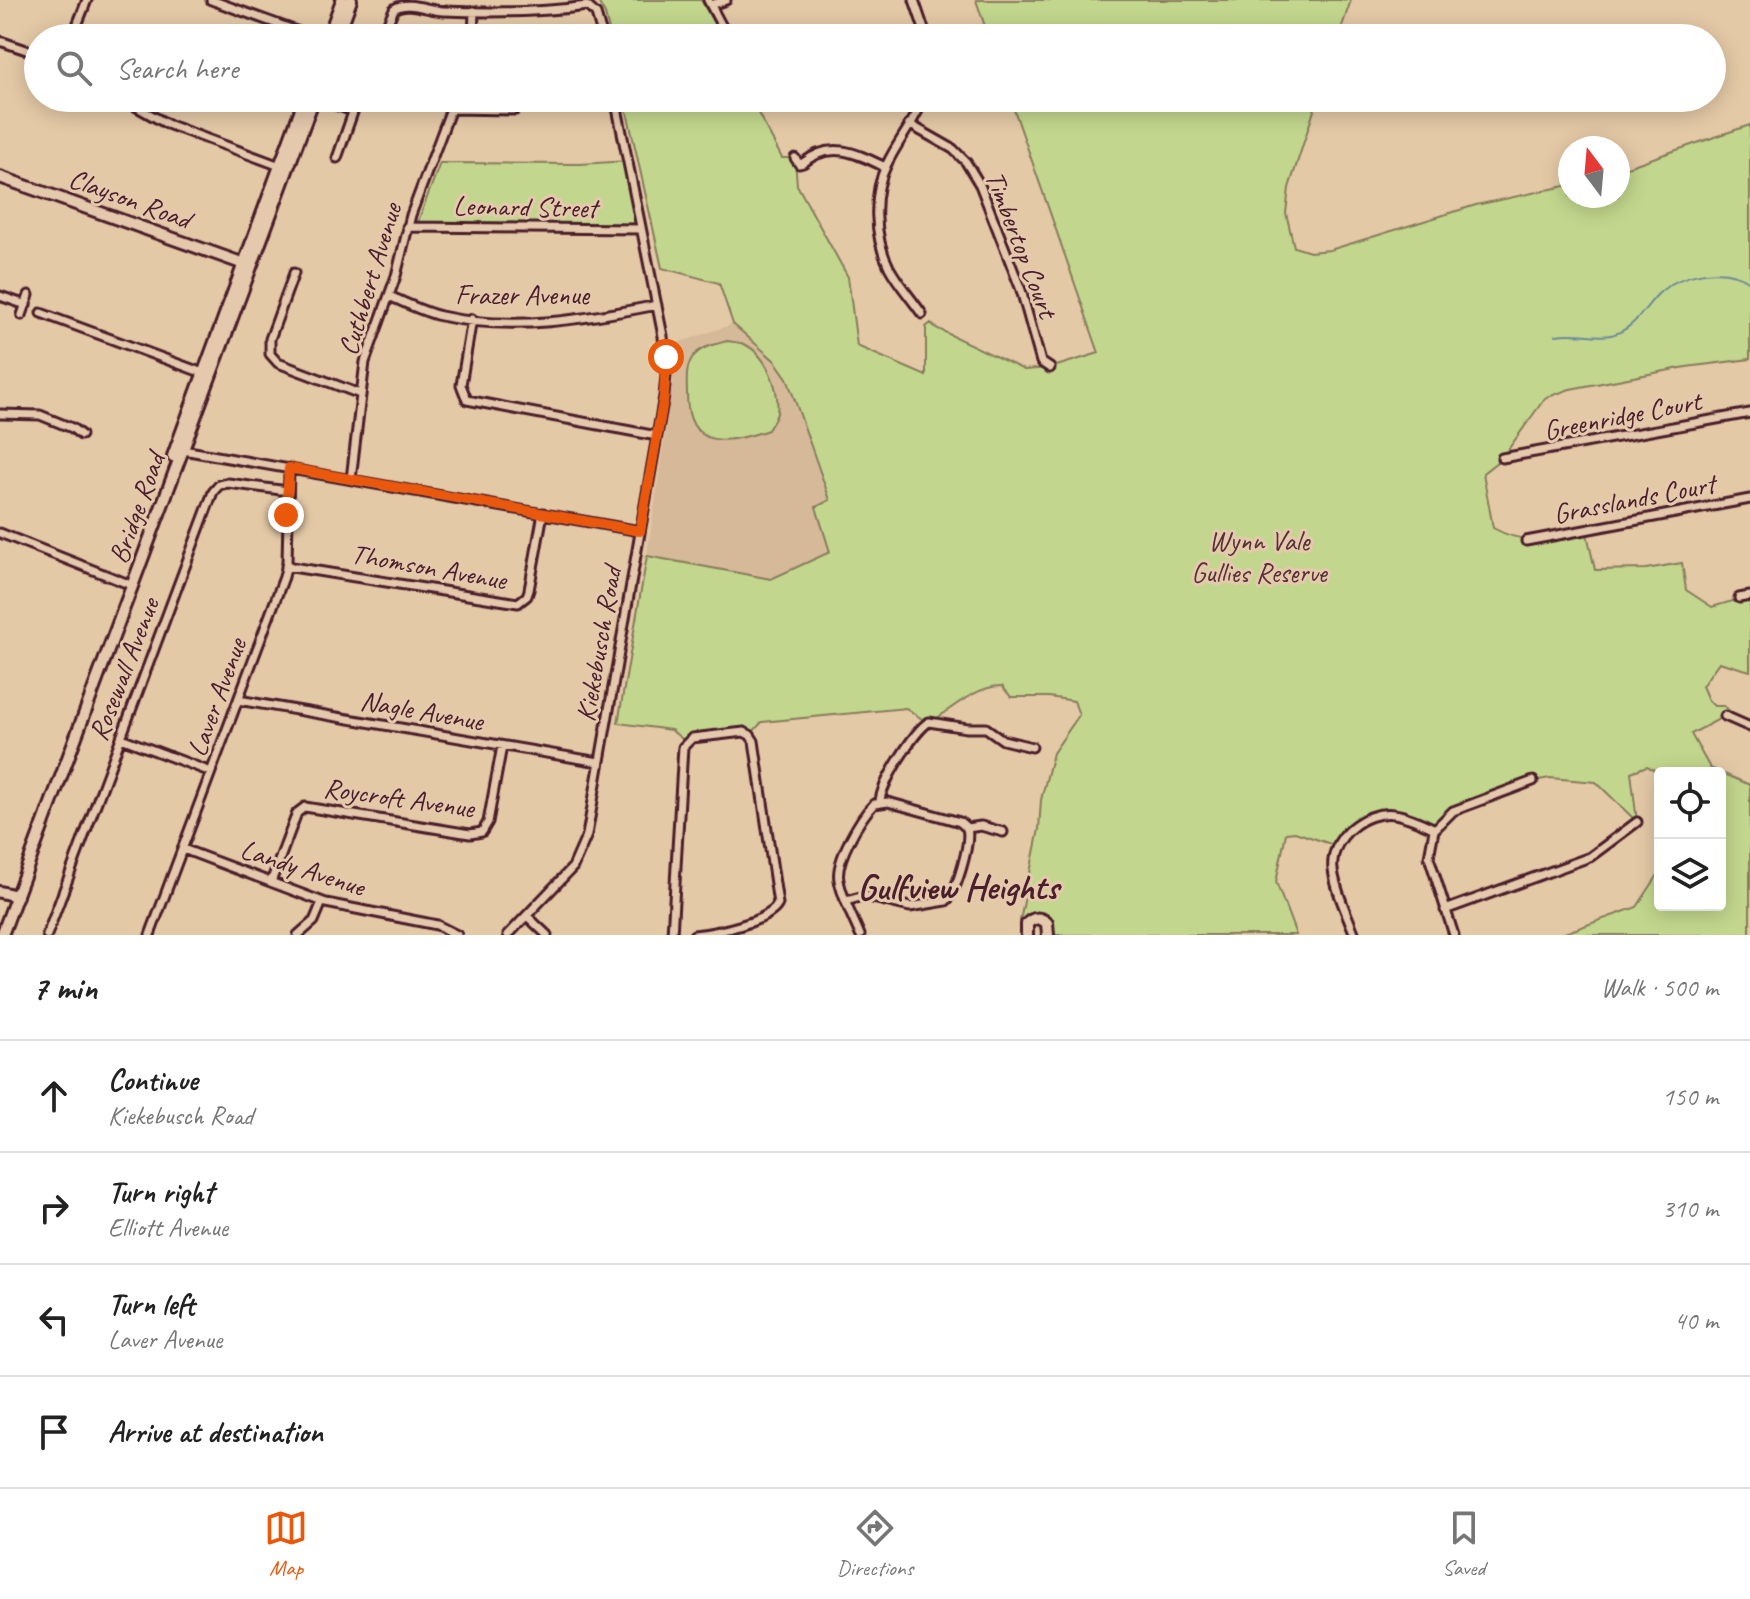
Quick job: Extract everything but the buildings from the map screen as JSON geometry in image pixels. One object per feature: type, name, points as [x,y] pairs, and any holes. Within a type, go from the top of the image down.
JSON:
[{"type":"main road","points":[[333,24],[342,0]]},
{"type":"main road","points":[[342,24],[351,0]]},
{"type":"main road","name":"Bridge Road","points":[[284,167],[301,112]]},
{"type":"main road","name":"Bridge Road","points":[[0,922],[284,167],[309,112]]},
{"type":"main road","name":"Clayson Road","points":[[0,177],[247,265]]},
{"type":"main road","name":"Bridge Road","points":[[2,935],[9,895]]},
{"type":"main road","points":[[1025,934],[1029,921],[1039,918],[1047,923],[1048,935]]},
{"type":"street","points":[[78,24],[87,0]]},
{"type":"street","points":[[211,0],[225,2],[281,24]]},
{"type":"street","points":[[721,24],[710,2],[726,0]]},
{"type":"street","points":[[914,0],[922,24]]},
{"type":"street","points":[[388,24],[396,7],[406,5],[439,11],[537,12],[587,6],[596,14],[599,24]]},
{"type":"street","points":[[474,11],[474,24]]},
{"type":"street","points":[[0,41],[24,49]]},
{"type":"street","points":[[146,112],[167,124],[284,167]]},
{"type":"street","points":[[337,158],[353,112]]},
{"type":"street","name":"Cuthbert Avenue","points":[[351,479],[368,351],[396,276],[407,227],[449,112]]},
{"type":"street","name":"Kiekebusch Road","points":[[508,935],[558,885],[581,854],[587,835],[666,375],[657,305],[618,112]]},
{"type":"street","points":[[916,112],[885,167],[877,191],[880,236],[889,267],[922,314]]},
{"type":"street","name":"Timbertop Court","points":[[909,124],[953,149],[966,162],[980,185],[1021,290],[1041,362],[1050,368]]},
{"type":"street","points":[[795,158],[799,164],[826,151],[841,149],[885,167]]},
{"type":"street","name":"Leonard Street","points":[[407,227],[641,229]]},
{"type":"street","points":[[294,273],[270,339],[270,354],[278,363],[360,394]]},
{"type":"street","points":[[22,315],[29,295]]},
{"type":"street","points":[[0,296],[26,305]]},
{"type":"street","name":"Frazer Avenue","points":[[389,296],[440,316],[472,319],[574,321],[657,305]]},
{"type":"street","points":[[41,313],[206,375]]},
{"type":"street","points":[[472,319],[461,385],[467,400],[657,436]]},
{"type":"street","name":"Timbertop Court","points":[[1036,370],[1041,362]]},
{"type":"street","name":"Greenridge Court","points":[[1502,458],[1750,413]]},
{"type":"street","points":[[0,414],[40,415],[81,435]]},
{"type":"street","points":[[179,450],[640,531]]},
{"type":"street","name":"Laver Avenue","points":[[150,935],[286,566],[289,468]]},
{"type":"street","name":"Rosewall Avenue","points":[[47,935],[213,492],[219,485],[228,483],[288,491]]},
{"type":"street","name":"Grasslands Court","points":[[1526,541],[1750,499]]},
{"type":"street","name":"Thomson Avenue","points":[[286,566],[518,603],[529,590],[543,513]]},
{"type":"street","points":[[0,533],[130,583]]},
{"type":"street","points":[[1739,598],[1750,596]]},
{"type":"street","name":"Nagle Avenue","points":[[238,700],[599,762]]},
{"type":"street","points":[[1725,716],[1750,727]]},
{"type":"street","points":[[880,802],[882,788],[919,729],[929,722],[986,728],[1003,740],[1032,747]]},
{"type":"street","points":[[672,935],[683,747],[692,738],[744,732],[754,741],[778,904],[771,914],[714,933],[694,935]]},
{"type":"street","points":[[121,738],[211,772]]},
{"type":"street","name":"Roycroft Avenue","points":[[271,882],[297,813],[305,807],[470,834],[482,832],[488,822],[502,746]]},
{"type":"street","points":[[1453,934],[1429,857],[1435,829],[1453,811],[1533,781]]},
{"type":"street","points":[[846,901],[864,896],[910,907],[946,901],[955,889],[968,838],[967,828],[960,822],[880,802],[869,809],[849,842],[838,880],[846,901],[860,935]]},
{"type":"street","points":[[1355,935],[1332,869],[1339,841],[1359,823],[1382,814],[1407,817],[1435,829]]},
{"type":"street","points":[[1445,910],[1590,857],[1637,822]]},
{"type":"street","points":[[967,828],[981,826],[1003,832]]},
{"type":"street","name":"Landy Avenue","points":[[183,849],[322,902],[431,923],[457,935]]},
{"type":"street","points":[[298,935],[314,921],[322,902]]},
{"type":"street","points":[[527,916],[547,935]]},
{"type":"shaded area","points":[[733,324],[775,361],[787,378],[830,500],[816,508],[831,553],[771,579],[647,556],[673,381],[672,345]]},
{"type":"green space","points":[[597,0],[701,0],[714,24],[608,24]]},
{"type":"green space","points":[[976,0],[1351,0],[1343,24],[984,24]]},
{"type":"green space","name":"Wynn Vale Gullies Reserve","points":[[627,112],[757,112],[782,158],[795,158],[797,185],[848,277],[857,346],[926,376],[926,327],[931,323],[1024,370],[1050,368],[1099,353],[1015,112],[1313,112],[1289,188],[1286,213],[1294,247],[1310,252],[1330,250],[1476,205],[1558,188],[1558,208],[1630,208],[1630,166],[1750,125],[1750,359],[1686,367],[1570,389],[1545,398],[1502,458],[1483,473],[1493,528],[1506,534],[1539,539],[1586,529],[1595,570],[1646,569],[1682,563],[1686,590],[1712,607],[1750,596],[1750,671],[1719,662],[1702,686],[1714,706],[1724,706],[1730,711],[1691,734],[1709,767],[1654,767],[1654,770],[1647,766],[1631,772],[1637,822],[1596,782],[1550,778],[1463,806],[1435,829],[1392,814],[1366,819],[1337,846],[1295,832],[1286,833],[1276,882],[1296,935],[1049,935],[1047,923],[1027,924],[1020,921],[1039,829],[1041,800],[1053,753],[1079,715],[1074,701],[1049,697],[1011,697],[1002,686],[966,698],[928,723],[906,708],[762,722],[750,735],[686,742],[671,730],[618,723],[647,556],[771,579],[830,552],[816,507],[830,500],[787,378],[775,361],[733,324],[719,283],[662,268]]},
{"type":"green space","points":[[628,161],[641,229],[416,227],[440,163],[580,164]]},
{"type":"green space","points":[[727,341],[744,344],[766,365],[776,394],[776,415],[768,430],[738,438],[712,439],[694,426],[689,412],[689,365],[700,351]]},
{"type":"green space","name":"Wynn Vale Gullies Reserve","points":[[1726,775],[1750,785],[1750,935],[1559,935],[1637,907],[1654,881],[1654,911],[1726,911]]},
{"type":"waterway","points":[[1556,335],[1604,336],[1619,333],[1632,324],[1658,294],[1690,276],[1728,273],[1750,282]]},
{"type":"district","name":"Gulfview Heights","points":[[958,886]]},
{"type":"route","points":[[286,515],[289,468],[640,531],[664,396],[666,357]]}]
